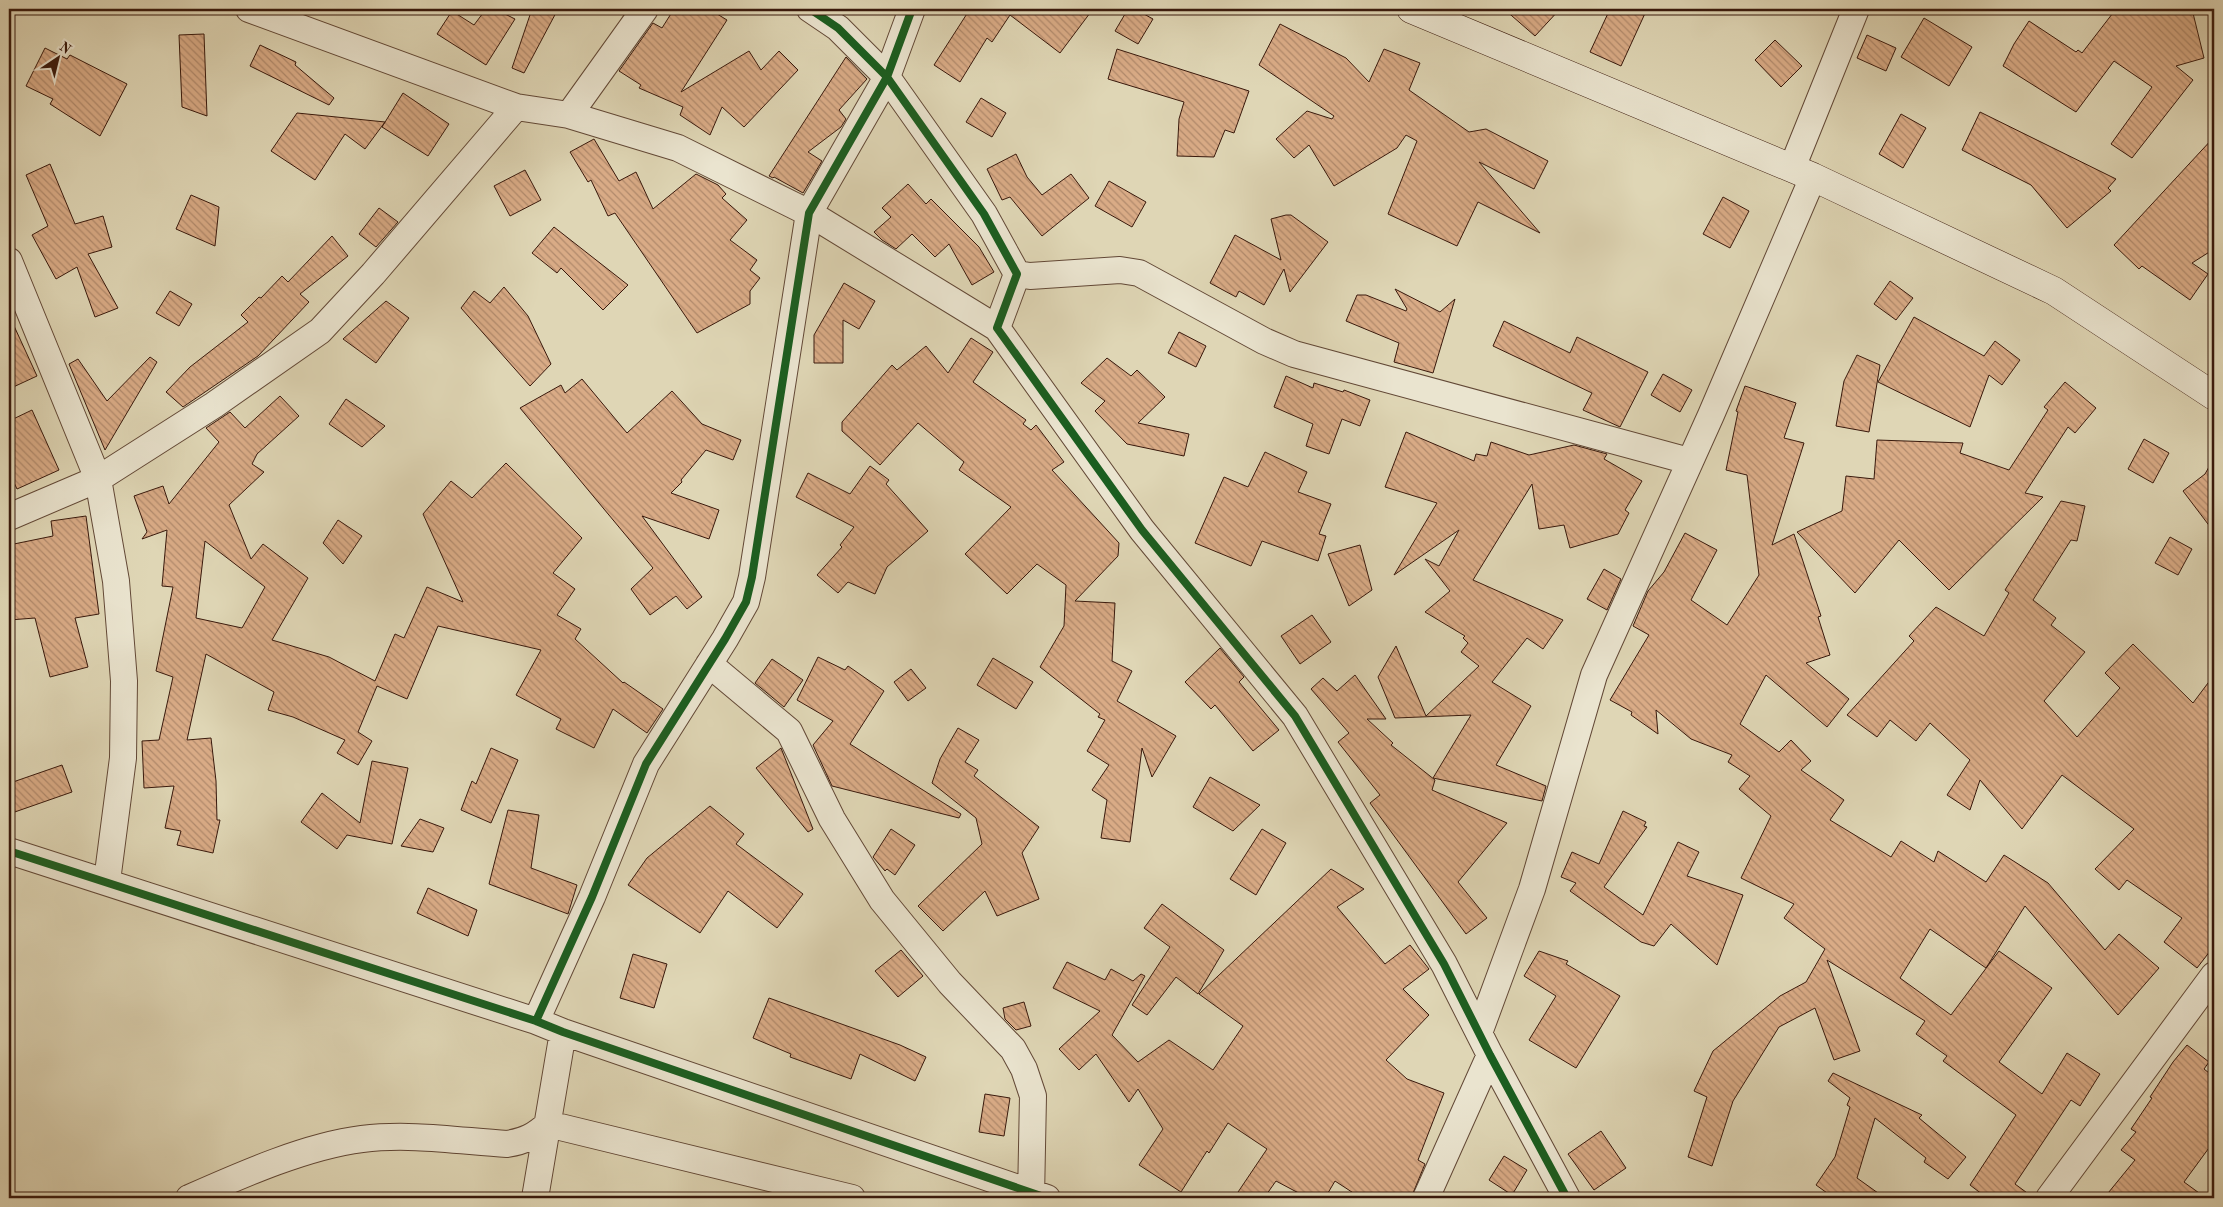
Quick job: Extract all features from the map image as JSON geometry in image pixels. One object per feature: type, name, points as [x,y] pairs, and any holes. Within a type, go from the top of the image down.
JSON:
[{"type":"street","points":[[249,9],[516,107],[569,116],[678,148],[809,213],[996,328],[1142,530],[1295,716],[1444,964],[1484,1044],[1568,1198]]},
{"type":"street","points":[[569,116],[645,9]]},
{"type":"street","points":[[810,9],[838,28],[887,77],[984,214],[1017,274]]},
{"type":"street","points":[[536,1021],[592,897],[646,764],[746,602],[752,577],[809,213],[887,77],[912,9]]},
{"type":"street","points":[[1411,9],[1803,173],[2054,291],[2214,396]]},
{"type":"street","points":[[1426,1198],[1484,1044],[1532,889],[1594,675],[1690,461],[1803,173],[1856,9]]},
{"type":"street","points":[[9,517],[98,479],[214,405],[320,332],[373,274],[516,107]]},
{"type":"street","points":[[9,262],[98,479],[116,581],[124,682],[123,758],[107,881]]},
{"type":"street","points":[[1017,274],[1030,276],[1120,270],[1139,273],[1264,342],[1294,354],[1690,461]]},
{"type":"street","points":[[996,328],[1017,274]]},
{"type":"street","points":[[9,851],[107,881],[536,1021],[1037,1196],[1033,1096],[1024,1069],[1013,1049],[950,983],[882,900],[832,819],[789,731],[709,664]]},
{"type":"street","points":[[2049,1198],[2214,975]]},
{"type":"street","points":[[536,1198],[563,1032]]},
{"type":"street","points":[[189,1198],[232,1178],[336,1143],[383,1137],[508,1144],[524,1142],[535,1136],[548,1124]]},
{"type":"street","points":[[548,1124],[852,1198]]},
{"type":"building","points":[[486,9],[495,9],[515,19],[486,65],[437,34],[452,11],[474,25]]},
{"type":"building","points":[[532,9],[558,9],[524,73],[512,68]]},
{"type":"building","points":[[674,9],[709,9],[727,20],[681,92],[749,51],[761,70],[779,51],[798,70],[744,127],[722,107],[710,135],[680,115],[683,107],[639,88],[641,85],[619,71],[653,23],[662,28]]},
{"type":"building","points":[[970,9],[1093,9],[1060,53],[1010,15],[992,42],[987,38],[960,82],[934,65]]},
{"type":"building","points":[[1128,9],[1135,9],[1153,19],[1138,44],[1115,31]]},
{"type":"building","points":[[1504,9],[1560,9],[1535,36]]},
{"type":"building","points":[[1610,9],[1647,9],[1621,66],[1590,52]]},
{"type":"building","points":[[2116,9],[2192,9],[2204,58],[2176,66],[2193,80],[2132,158],[2111,144],[2152,87],[2114,61],[2076,112],[2003,66],[2029,21],[2076,52],[2078,50],[2082,53]]},
{"type":"building","points":[[1924,18],[1972,47],[1949,86],[1901,57]]},
{"type":"building","points":[[1280,24],[1346,58],[1369,82],[1384,49],[1420,63],[1409,90],[1469,132],[1486,129],[1548,161],[1534,189],[1479,162],[1540,233],[1478,202],[1457,246],[1388,214],[1417,141],[1406,135],[1397,148],[1334,186],[1309,145],[1294,158],[1276,139],[1307,111],[1332,119],[1334,116],[1259,65]]},
{"type":"building","points":[[204,34],[207,116],[182,107],[179,35]]},
{"type":"building","points":[[1867,35],[1896,48],[1886,71],[1857,58]]},
{"type":"building","points":[[1775,40],[1802,66],[1781,87],[1755,60]]},
{"type":"building","points":[[260,45],[296,62],[295,65],[334,98],[329,105],[250,66]]},
{"type":"building","points":[[45,48],[67,59],[70,55],[127,84],[100,136],[50,104],[53,99],[26,86]]},
{"type":"building","points":[[1117,49],[1249,91],[1234,133],[1225,130],[1214,157],[1177,156],[1179,119],[1184,102],[1108,79]]},
{"type":"building","points":[[846,57],[867,79],[839,110],[846,119],[841,127],[808,152],[822,161],[803,193],[769,176]]},
{"type":"building","points":[[403,93],[449,124],[428,156],[382,127]]},
{"type":"building","points":[[981,98],[1006,113],[992,137],[966,122]]},
{"type":"building","points":[[1980,112],[2116,179],[2108,188],[2111,191],[2067,228],[2031,185],[1962,150]]},
{"type":"building","points":[[297,113],[385,122],[365,149],[345,134],[315,180],[271,151]]},
{"type":"building","points":[[1901,114],[1926,128],[1903,168],[1879,154]]},
{"type":"building","points":[[2214,137],[2214,249],[2192,263],[2208,274],[2190,300],[2142,266],[2139,269],[2114,245]]},
{"type":"building","points":[[594,139],[619,181],[636,172],[653,209],[696,174],[718,185],[726,194],[722,198],[747,220],[730,240],[757,260],[750,270],[760,278],[750,291],[750,304],[697,333],[615,213],[608,216],[591,180],[588,182],[570,152]]},
{"type":"building","points":[[1016,154],[1027,177],[1042,195],[1071,174],[1089,198],[1042,236],[1010,197],[1002,200],[987,169]]},
{"type":"building","points":[[50,164],[75,224],[103,216],[112,247],[88,254],[118,308],[95,317],[77,267],[56,279],[32,235],[48,226],[26,175]]},
{"type":"building","points":[[525,170],[541,200],[510,216],[494,186]]},
{"type":"building","points":[[1109,181],[1146,202],[1132,227],[1095,206]]},
{"type":"building","points":[[908,184],[926,204],[931,199],[979,247],[994,272],[972,285],[949,244],[935,257],[912,234],[896,249],[874,232],[891,217],[882,208]]},
{"type":"building","points":[[191,195],[219,207],[215,246],[176,229]]},
{"type":"building","points":[[1723,197],[1749,211],[1730,248],[1703,234]]},
{"type":"building","points":[[379,208],[398,222],[376,247],[359,234]]},
{"type":"building","points":[[1291,215],[1328,242],[1290,292],[1284,269],[1264,305],[1239,291],[1236,297],[1210,283],[1235,235],[1281,260],[1271,219]]},
{"type":"building","points":[[554,227],[628,285],[603,310],[561,268],[557,273],[532,253]]},
{"type":"building","points":[[332,236],[348,256],[300,294],[309,302],[258,356],[183,407],[166,392],[190,367],[248,322],[241,315],[259,297],[261,298],[282,276],[288,282]]},
{"type":"building","points":[[1890,281],[1913,298],[1896,320],[1874,304]]},
{"type":"building","points":[[844,283],[875,301],[859,329],[843,320],[843,363],[814,363],[814,335]]},
{"type":"building","points":[[504,287],[528,316],[551,364],[530,386],[461,308],[474,291],[490,303]]},
{"type":"building","points":[[1395,289],[1440,312],[1455,299],[1433,373],[1394,362],[1399,343],[1346,321],[1357,295],[1366,295],[1406,311],[1407,309]]},
{"type":"building","points":[[170,291],[192,304],[179,326],[156,313]]},
{"type":"building","points":[[386,301],[409,318],[376,363],[343,339]]},
{"type":"building","points":[[9,315],[37,376],[9,389]]},
{"type":"building","points":[[1914,317],[1984,356],[1995,341],[2020,360],[2002,385],[1989,375],[1970,427],[1878,382]]},
{"type":"building","points":[[1504,321],[1570,353],[1577,337],[1648,372],[1620,427],[1583,410],[1592,393],[1493,346]]},
{"type":"building","points":[[1179,332],[1206,346],[1196,367],[1168,353]]},
{"type":"building","points":[[971,338],[993,352],[973,382],[1026,420],[1023,424],[1031,430],[1036,425],[1064,462],[1052,470],[1119,543],[1118,556],[1075,601],[1115,603],[1112,661],[1132,671],[1117,701],[1176,736],[1152,777],[1142,748],[1130,842],[1101,838],[1107,800],[1092,790],[1109,765],[1087,751],[1105,720],[1098,717],[1100,714],[1040,667],[1064,626],[1066,585],[1037,564],[1007,594],[965,554],[1011,507],[959,470],[964,462],[918,423],[880,465],[842,431],[842,422],[892,365],[897,370],[926,346],[948,373]]},
{"type":"building","points":[[1857,355],[1880,365],[1869,432],[1836,426],[1844,381]]},
{"type":"building","points":[[150,357],[157,362],[105,450],[69,364],[78,359],[107,401]]},
{"type":"building","points":[[1107,358],[1131,376],[1137,370],[1165,397],[1138,423],[1189,434],[1184,456],[1127,444],[1095,411],[1105,401],[1081,383]]},
{"type":"building","points":[[1663,374],[1692,390],[1680,412],[1651,395]]},
{"type":"building","points":[[1286,376],[1313,388],[1314,383],[1343,392],[1344,390],[1370,400],[1360,426],[1342,419],[1329,454],[1306,446],[1313,424],[1274,407]]},
{"type":"building","points":[[582,379],[627,433],[672,391],[702,424],[741,440],[733,460],[706,450],[681,480],[682,482],[671,493],[719,510],[709,539],[642,516],[702,597],[687,609],[676,596],[650,615],[631,589],[653,568],[520,408],[561,385],[565,393]]},
{"type":"building","points":[[2065,382],[2096,408],[2075,433],[2068,427],[2025,493],[2043,497],[1949,590],[1899,540],[1855,593],[1797,532],[1842,511],[1846,476],[1874,479],[1877,440],[1963,443],[1960,453],[2009,470],[2048,410],[2044,407]]},
{"type":"building","points":[[1745,386],[1796,403],[1784,438],[1804,443],[1772,545],[1794,534],[1821,616],[1818,617],[1830,655],[1806,663],[1849,699],[1827,727],[1766,675],[1740,724],[1779,752],[1791,740],[1811,761],[1801,770],[1844,800],[1830,820],[1891,857],[1901,841],[1934,862],[1938,851],[1986,882],[2004,855],[2048,883],[2105,950],[2119,934],[2159,968],[2118,1015],[2025,906],[1986,968],[1930,929],[1900,978],[1951,1015],[1999,951],[2052,988],[1999,1062],[2042,1094],[2067,1053],[2100,1074],[2080,1106],[2071,1100],[2015,1184],[2034,1198],[1987,1198],[1970,1185],[2016,1115],[1943,1061],[1947,1056],[1916,1034],[1925,1021],[1827,960],[1860,1051],[1834,1060],[1815,1008],[1779,1027],[1733,1101],[1712,1166],[1688,1157],[1707,1097],[1694,1091],[1713,1051],[1780,996],[1806,982],[1825,949],[1784,918],[1794,904],[1741,878],[1771,816],[1739,789],[1750,776],[1728,762],[1732,755],[1691,739],[1656,710],[1658,734],[1631,715],[1632,712],[1610,700],[1649,635],[1633,626],[1648,591],[1664,572],[1685,533],[1717,550],[1691,600],[1727,625],[1759,575],[1747,475],[1726,470],[1738,412],[1736,411]]},
{"type":"building","points":[[280,396],[299,416],[257,454],[252,464],[264,472],[229,505],[251,559],[263,544],[308,578],[272,640],[329,657],[375,681],[395,634],[404,638],[427,587],[463,602],[423,514],[451,481],[472,498],[506,463],[582,538],[553,573],[575,589],[557,615],[581,629],[575,639],[623,683],[663,709],[647,733],[613,709],[594,748],[556,729],[561,719],[516,695],[541,650],[438,626],[407,699],[377,686],[358,732],[372,741],[358,765],[337,753],[345,740],[293,717],[268,710],[274,692],[206,654],[187,740],[211,738],[216,781],[217,820],[220,820],[213,853],[177,845],[181,831],[165,828],[174,786],[144,788],[142,741],[159,740],[173,677],[156,671],[173,587],[162,586],[167,530],[142,539],[147,532],[134,496],[163,486],[169,504],[219,442],[206,428],[230,412],[245,428]],"holes":[[[205,541],[265,587],[242,628],[196,618]]]},
{"type":"building","points":[[346,399],[385,426],[362,447],[329,424]]},
{"type":"building","points":[[32,410],[59,470],[17,489],[9,472],[9,421]]},
{"type":"building","points":[[1406,432],[1474,461],[1476,454],[1487,456],[1491,442],[1529,455],[1574,445],[1607,454],[1604,459],[1642,481],[1625,510],[1629,513],[1618,534],[1570,548],[1564,525],[1539,529],[1532,484],[1473,580],[1563,620],[1543,649],[1527,638],[1492,682],[1531,706],[1496,765],[1546,786],[1542,801],[1433,778],[1471,715],[1395,718],[1378,677],[1396,646],[1426,716],[1479,666],[1461,652],[1468,643],[1463,638],[1465,636],[1425,612],[1450,591],[1425,559],[1439,566],[1459,530],[1394,575],[1437,503],[1385,487]]},
{"type":"building","points":[[2144,439],[2169,453],[2153,483],[2128,469]]},
{"type":"building","points":[[1265,452],[1307,472],[1298,492],[1331,504],[1319,534],[1326,536],[1318,561],[1262,541],[1251,566],[1195,543],[1224,477],[1248,487]]},
{"type":"building","points":[[2214,458],[2214,532],[2183,491],[2205,474]]},
{"type":"building","points":[[870,466],[889,480],[886,484],[928,531],[887,567],[875,594],[848,582],[838,593],[817,575],[842,547],[840,545],[854,527],[796,497],[808,473],[850,494]]},
{"type":"building","points":[[2061,501],[2085,506],[2077,541],[2071,540],[2033,600],[2056,618],[2051,625],[2085,652],[2044,701],[2077,737],[2120,688],[2105,673],[2133,644],[2193,703],[2214,675],[2214,946],[2197,968],[2164,942],[2182,918],[2127,880],[2119,890],[2095,869],[2134,829],[2062,775],[2022,829],[1980,780],[1970,810],[1947,795],[1970,760],[1930,723],[1916,741],[1890,720],[1877,737],[1847,715],[1914,641],[1909,636],[1936,607],[1984,636],[2009,593],[2005,590]]},
{"type":"building","points":[[86,516],[99,614],[75,618],[88,667],[50,677],[35,618],[9,620],[9,545],[53,536],[51,521]]},
{"type":"building","points":[[338,520],[362,536],[343,564],[323,543]]},
{"type":"building","points":[[2170,537],[2192,549],[2178,575],[2155,563]]},
{"type":"building","points":[[1360,545],[1372,590],[1349,606],[1328,554]]},
{"type":"building","points":[[1604,569],[1621,579],[1607,610],[1587,599]]},
{"type":"building","points":[[1312,615],[1331,642],[1300,664],[1281,636]]},
{"type":"building","points":[[1220,648],[1244,677],[1239,682],[1279,730],[1253,751],[1215,705],[1211,709],[1185,682]]},
{"type":"building","points":[[818,657],[845,670],[848,666],[884,691],[850,744],[961,814],[959,818],[832,786],[813,745],[833,721],[797,700]]},
{"type":"building","points":[[993,658],[1033,682],[1016,709],[977,685]]},
{"type":"building","points":[[772,659],[803,680],[784,707],[755,683]]},
{"type":"building","points":[[911,669],[926,688],[908,701],[894,682]]},
{"type":"building","points":[[1355,675],[1386,719],[1367,719],[1393,743],[1391,745],[1435,780],[1432,790],[1507,823],[1458,882],[1487,918],[1466,934],[1370,803],[1380,795],[1338,742],[1349,733],[1311,689],[1323,678],[1337,691]]},
{"type":"building","points":[[958,728],[979,740],[965,762],[978,770],[974,776],[1039,827],[1022,853],[1039,899],[997,916],[985,891],[943,931],[918,906],[982,844],[976,818],[932,783],[940,759]]},
{"type":"building","points":[[491,748],[518,760],[491,823],[461,810],[472,781],[476,784]]},
{"type":"building","points":[[781,748],[813,829],[808,832],[756,768]]},
{"type":"building","points":[[372,761],[408,768],[392,844],[347,835],[337,849],[301,822],[322,793],[360,823]]},
{"type":"building","points":[[62,765],[72,792],[9,814],[9,791],[13,782]]},
{"type":"building","points":[[1210,777],[1260,805],[1233,831],[1193,807]]},
{"type":"building","points":[[710,806],[744,834],[736,844],[803,894],[777,928],[728,891],[700,933],[628,885],[647,858]]},
{"type":"building","points":[[508,810],[539,815],[531,868],[577,885],[568,914],[489,884]]},
{"type":"building","points":[[1623,811],[1646,822],[1644,826],[1647,827],[1604,887],[1643,915],[1678,842],[1699,852],[1687,876],[1743,895],[1717,965],[1671,924],[1654,946],[1641,942],[1570,891],[1576,883],[1561,877],[1572,852],[1599,864]]},
{"type":"building","points":[[420,819],[444,828],[433,852],[401,846]]},
{"type":"building","points":[[891,829],[915,845],[895,875],[887,869],[885,871],[873,857]]},
{"type":"building","points":[[1262,829],[1286,843],[1256,895],[1230,879]]},
{"type":"building","points":[[1331,869],[1364,889],[1337,907],[1385,964],[1410,945],[1429,969],[1403,989],[1429,1015],[1386,1060],[1407,1079],[1444,1093],[1418,1160],[1425,1164],[1411,1198],[1361,1198],[1335,1181],[1325,1198],[1308,1198],[1276,1181],[1264,1198],[1234,1198],[1267,1149],[1228,1123],[1209,1153],[1207,1151],[1181,1192],[1139,1165],[1163,1129],[1138,1089],[1129,1102],[1096,1054],[1079,1070],[1059,1049],[1100,1011],[1053,988],[1067,962],[1105,980],[1111,969],[1133,981],[1141,974],[1145,976],[1112,1035],[1138,1062],[1169,1040],[1213,1070],[1243,1026],[1199,994]]},
{"type":"building","points":[[428,888],[477,910],[468,936],[417,913]]},
{"type":"building","points":[[1162,904],[1224,950],[1198,994],[1176,977],[1147,1015],[1132,1005],[1170,947],[1144,928]]},
{"type":"building","points":[[901,950],[923,976],[898,997],[875,971]]},
{"type":"building","points":[[1539,951],[1568,961],[1566,964],[1620,996],[1576,1068],[1529,1040],[1556,996],[1524,976]]},
{"type":"building","points":[[633,954],[667,964],[654,1008],[620,998]]},
{"type":"building","points":[[769,998],[900,1045],[926,1057],[915,1081],[860,1054],[851,1079],[790,1057],[791,1054],[753,1038]]},
{"type":"building","points":[[1024,1002],[1031,1026],[1016,1030],[1005,1019],[1003,1008]]},
{"type":"building","points":[[2187,1045],[2209,1062],[2204,1069],[2214,1077],[2214,1141],[2184,1182],[2206,1198],[2104,1198],[2135,1160],[2121,1150],[2136,1132],[2131,1129],[2173,1062]]},
{"type":"building","points":[[1833,1073],[1922,1115],[1919,1118],[1966,1157],[1948,1179],[1924,1162],[1926,1158],[1875,1118],[1857,1178],[1885,1198],[1834,1198],[1816,1185],[1835,1157],[1850,1107],[1847,1105],[1850,1098],[1828,1081]]},
{"type":"building","points":[[985,1094],[1010,1098],[1004,1136],[979,1132]]},
{"type":"building","points":[[1601,1131],[1626,1168],[1594,1190],[1568,1154]]},
{"type":"building","points":[[1504,1156],[1527,1170],[1512,1195],[1489,1180]]},
{"type":"cycle path","points":[[810,9],[838,28],[887,77],[984,214],[1017,274],[997,328],[1142,530],[1295,716],[1444,964],[1490,1055],[1567,1198]]},
{"type":"cycle path","points":[[536,1021],[592,897],[646,764],[725,639],[746,602],[752,577],[809,213],[887,77],[912,9]]},
{"type":"cycle path","points":[[9,851],[536,1021],[563,1032],[1047,1198]]}]
